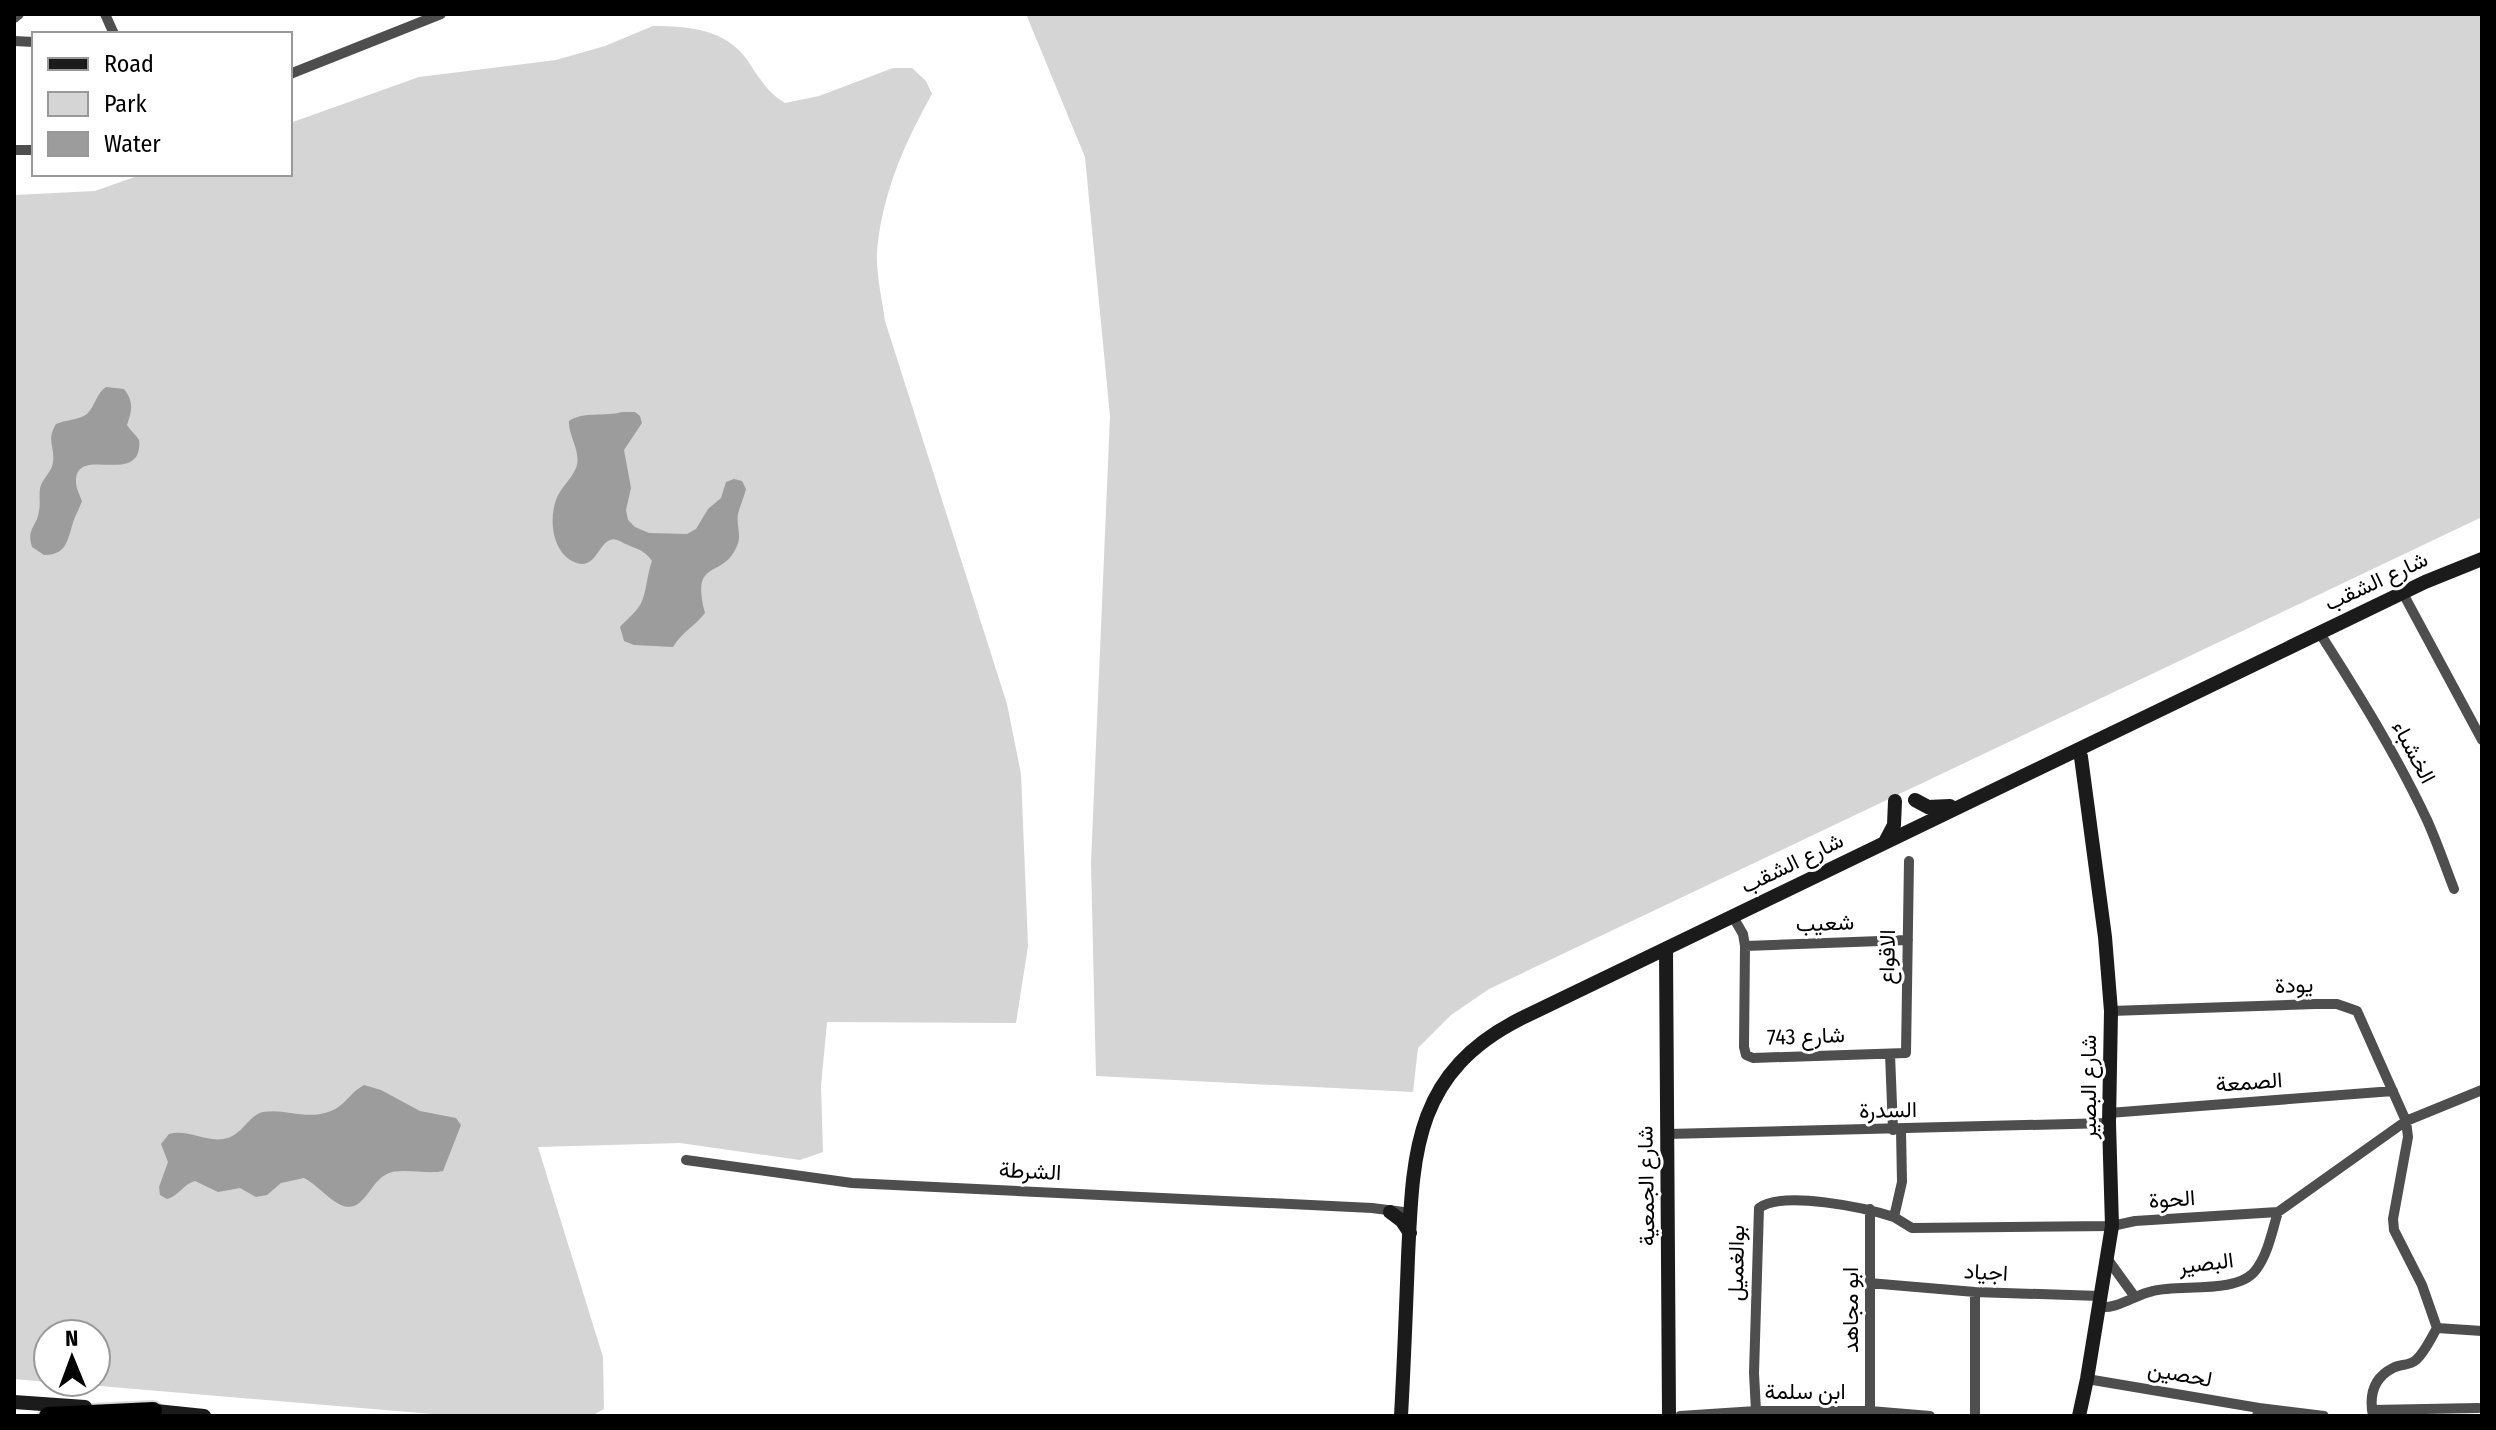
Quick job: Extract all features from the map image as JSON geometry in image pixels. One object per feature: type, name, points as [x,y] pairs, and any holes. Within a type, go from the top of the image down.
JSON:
[{"type":"highway","points":[[48,1416],[153,1411]]},
{"type":"street","points":[[14,18],[19,14]]},
{"type":"street","points":[[292,73],[441,14]]},
{"type":"street","name":"شارع الشقب","points":[[1666,952],[1736,922],[2081,757],[2449,571],[2482,559]]},
{"type":"street","name":"شارع الشقب","points":[[1404,1416],[1421,1157],[1430,1122],[1446,1090],[1470,1060],[1500,1036],[2010,781],[2321,636],[2482,567]]},
{"type":"street","points":[[2406,599],[2482,740]]},
{"type":"street","name":"الخشباء","points":[[2321,636],[2372,716],[2415,797],[2454,889]]},
{"type":"street","name":"شارع البصير","points":[[2079,1416],[2112,1226],[2109,1118],[2111,1011],[2105,937],[2081,757]]},
{"type":"street","points":[[1915,800],[1928,807],[1942,808],[2010,781]]},
{"type":"street","points":[[1885,843],[1894,825],[1895,801]]},
{"type":"street","name":"الاقواع","points":[[1906,1053],[1909,861]]},
{"type":"street","name":"شارع 743","points":[[1736,922],[1745,946],[1746,1055],[1753,1058],[1906,1053]]},
{"type":"street","name":"شعيب","points":[[1745,946],[1908,940]]},
{"type":"street","name":"شارع الجمعية","points":[[1666,952],[1669,1416]]},
{"type":"street","name":"شارع الشقب","points":[[1409,1317],[1415,1156],[1425,1120],[1441,1086],[1466,1056],[1508,1025],[1615,977]]},
{"type":"street","name":"يودة","points":[[2111,1011],[2337,1004],[2357,1011],[2406,1121]]},
{"type":"street","points":[[1890,1054],[1902,1182],[1894,1217]]},
{"type":"street","points":[[2278,1212],[2406,1121],[2482,1090]]},
{"type":"street","name":"الصمعة","points":[[2109,1118],[2393,1091]]},
{"type":"street","name":"السدرة","points":[[1667,1134],[1897,1130],[2109,1118]]},
{"type":"street","points":[[2406,1121],[2408,1137],[2393,1219],[2394,1230],[2422,1285],[2437,1328]]},
{"type":"street","name":"الشرطة","points":[[686,1160],[852,1183],[1411,1210]]},
{"type":"street","points":[[1410,1233],[1390,1209],[1405,1198],[1412,1188]]},
{"type":"street","name":"بوالغميل","points":[[1756,1411],[1754,1373],[1759,1208],[1788,1201],[1817,1201],[1870,1209],[1894,1217]]},
{"type":"street","name":"ابو مجاهد","points":[[1870,1209],[1870,1411]]},
{"type":"street","name":"الحوة","points":[[1894,1217],[1912,1228],[2112,1226],[2135,1221],[2278,1212]]},
{"type":"street","name":"البصير","points":[[2100,1302],[2117,1306],[2151,1291],[2217,1286],[2246,1278],[2255,1272],[2266,1251],[2278,1212]]},
{"type":"street","points":[[2106,1257],[2135,1297]]},
{"type":"street","name":"اجياد","points":[[1869,1283],[2100,1302]]},
{"type":"street","points":[[1975,1292],[1975,1416]]},
{"type":"street","points":[[2437,1328],[2482,1331]]},
{"type":"street","points":[[2437,1328],[2416,1360],[2391,1369],[2376,1383],[2372,1391],[2372,1413],[2478,1408]]},
{"type":"street","name":"لحصين","points":[[2087,1379],[2258,1412],[2324,1416]]},
{"type":"street","points":[[14,1402],[204,1416]]},
{"type":"street","name":"ابن سلمة","points":[[1680,1416],[1756,1411],[1870,1411],[1930,1416]]},
{"type":"green space","points":[[1026,14],[2482,14],[2482,517],[1489,989],[1451,1015],[1418,1048],[1413,1092],[1096,1076],[1091,863],[1110,416],[1085,157]]},
{"type":"green space","points":[[653,26],[680,27],[706,32],[729,42],[739,50],[769,90],[785,103],[819,96],[893,68],[912,68],[926,81],[932,94],[912,132],[889,190],[880,231],[877,269],[885,321],[1007,704],[1021,774],[1028,946],[1016,1023],[827,1022],[821,1086],[823,1152],[800,1160],[680,1143],[538,1147],[603,1357],[604,1409],[591,1416],[456,1416],[112,1387],[112,1318],[32,1318],[32,1381],[14,1379],[14,195],[95,191],[137,176],[292,176],[292,122],[419,77],[556,60],[605,46]]},
{"type":"water","points":[[106,387],[124,389],[131,402],[127,425],[139,440],[138,453],[132,461],[124,464],[84,466],[78,472],[76,484],[82,501],[66,543],[57,553],[44,555],[32,547],[30,536],[40,507],[41,485],[52,465],[53,430],[56,424],[87,414]]},
{"type":"water","points":[[635,412],[642,423],[624,450],[631,488],[626,510],[628,520],[635,527],[649,533],[687,534],[696,529],[708,509],[721,498],[726,482],[734,479],[742,481],[746,489],[738,514],[737,546],[724,563],[705,576],[701,595],[705,613],[673,647],[634,645],[624,641],[620,627],[638,608],[645,592],[652,561],[646,555],[612,539],[591,561],[580,564],[565,556],[554,534],[556,500],[577,462],[569,421],[581,416]]},
{"type":"water","points":[[364,1085],[381,1090],[420,1111],[456,1118],[461,1125],[443,1171],[392,1172],[381,1178],[360,1202],[347,1207],[304,1178],[281,1183],[267,1195],[256,1197],[240,1188],[218,1192],[195,1181],[171,1198],[160,1195],[159,1187],[168,1162],[161,1144],[169,1134],[216,1139],[230,1137],[263,1112],[322,1114],[340,1106]]}]
